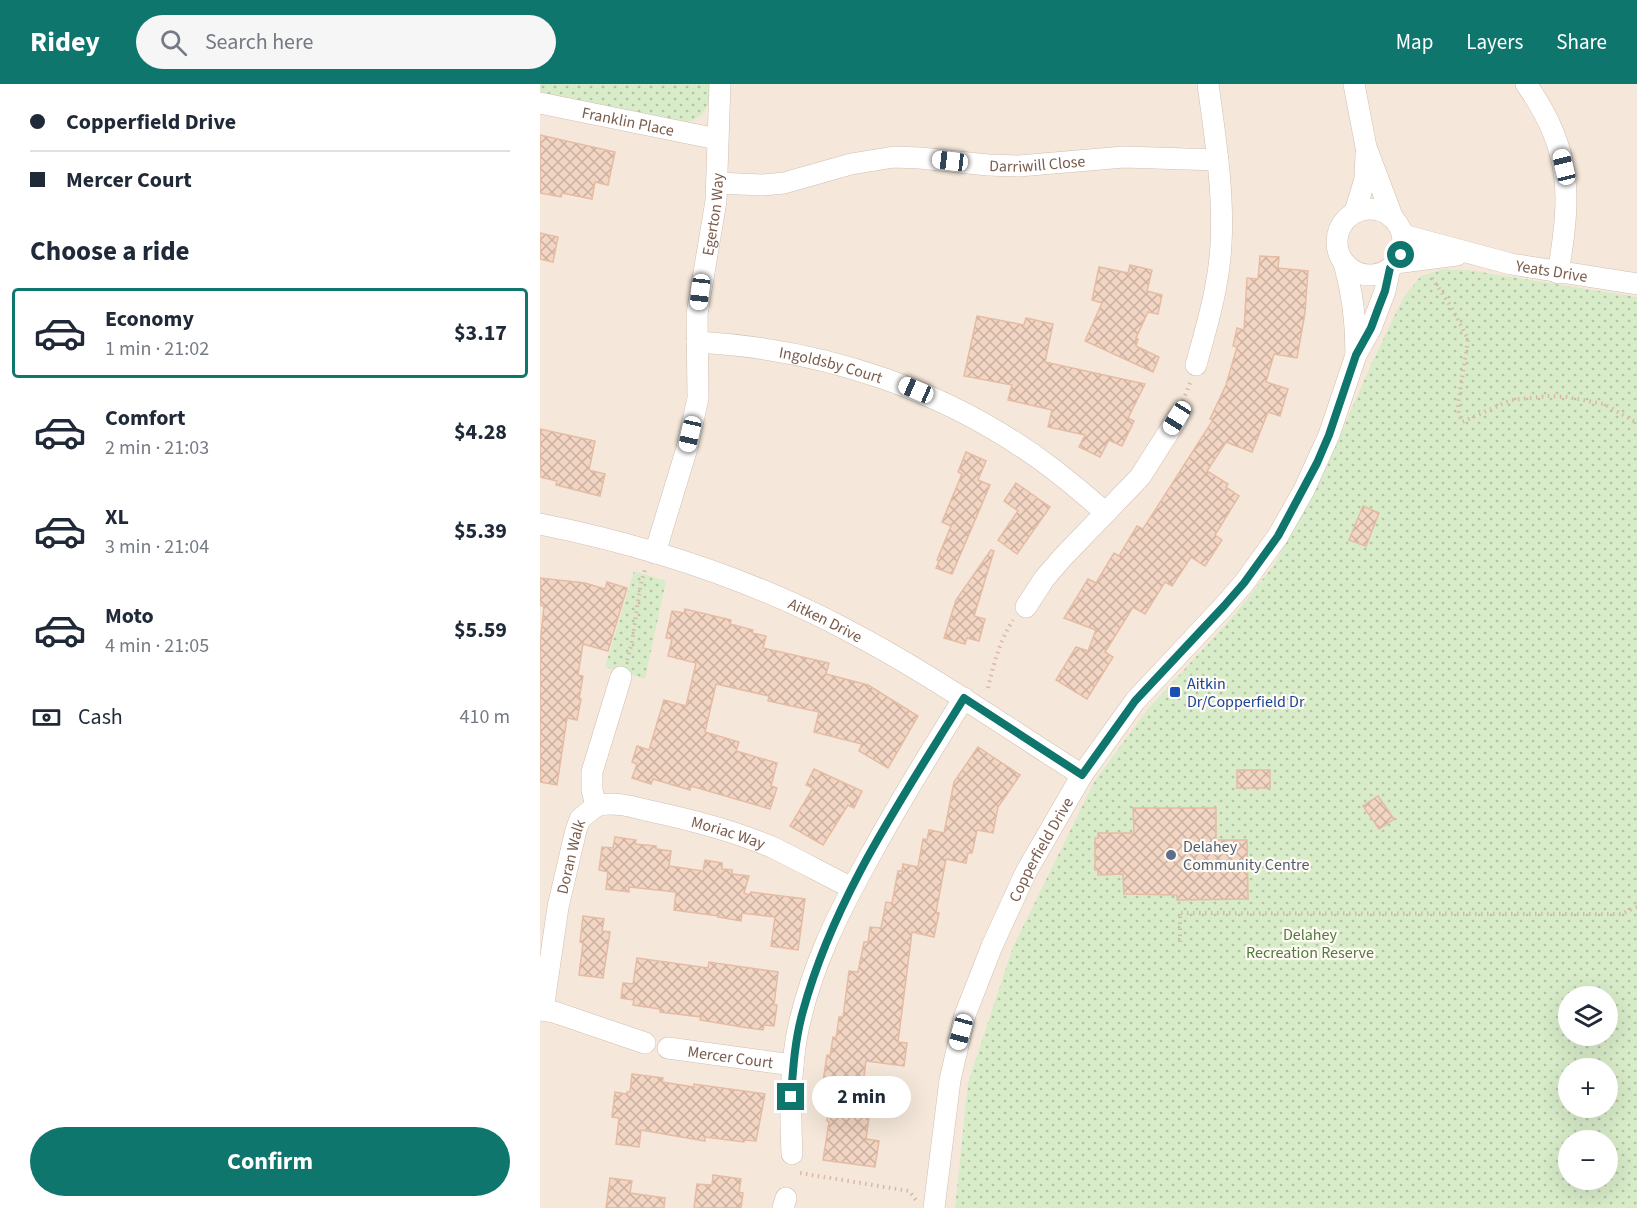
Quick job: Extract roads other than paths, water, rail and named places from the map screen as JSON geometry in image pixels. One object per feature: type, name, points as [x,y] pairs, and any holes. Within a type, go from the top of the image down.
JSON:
[{"type":"street","name":"Egerton Way","points":[[655,553],[687,448],[698,398],[697,314],[717,183],[720,84]]},
{"type":"street","points":[[1196,365],[1216,293],[1221,244],[1218,160],[1208,84]]},
{"type":"street","points":[[1354,84],[1366,147],[1392,216],[1403,235],[1401,255],[1393,266],[1371,275],[1361,274],[1344,263],[1339,254],[1337,235],[1341,226],[1354,212],[1365,179],[1366,147]]},
{"type":"street","points":[[1527,84],[1549,120],[1558,141],[1564,167],[1567,210],[1558,273]]},
{"type":"street","name":"Franklin Place","points":[[540,103],[717,139]]},
{"type":"street","name":"Darriwill Close","points":[[717,183],[762,185],[784,183],[851,164],[894,157],[998,165],[1124,157],[1218,160]]},
{"type":"street","points":[[1354,212],[1374,209],[1392,216]]},
{"type":"street","name":"Yeats Drive","points":[[1403,235],[1468,254],[1558,273],[1637,284]]},
{"type":"street","name":"Yeats Drive","points":[[1393,266],[1428,258],[1468,254]]},
{"type":"street","name":"Copperfield Drive","points":[[1344,263],[1351,285],[1356,319],[1356,355]]},
{"type":"street","name":"Copperfield Drive","points":[[934,1207],[950,1080],[965,1015],[992,946],[1026,872],[1082,775],[1135,701],[1244,583],[1278,536],[1317,463],[1329,435],[1356,355],[1375,318],[1393,266]]},
{"type":"street","name":"Ingoldsby Court","points":[[697,342],[759,347],[803,355],[900,383],[948,404],[999,434],[1053,469],[1106,513]]},
{"type":"street","points":[[1026,607],[1062,558],[1140,477],[1177,418]]},
{"type":"street","name":"Aitken Drive","points":[[540,524],[655,553],[721,575],[813,613],[887,652],[964,698],[1082,775]]},
{"type":"street","name":"Doran Walk","points":[[621,677],[592,772],[592,790],[596,806],[580,819],[576,830],[558,907],[542,1010],[645,1043]]},
{"type":"street","name":"Mercer Court","points":[[791,1162],[793,1065],[802,1013],[812,980],[836,918],[852,888],[921,766],[964,698]]},
{"type":"street","name":"Moriac Way","points":[[596,806],[611,803],[673,815],[737,834],[773,848],[852,888]]},
{"type":"street","name":"Mercer Court","points":[[668,1048],[793,1065]]},
{"type":"place","name":"Aitkin Dr/Copperfield Dr","points":[[1175,692]]},
{"type":"place","name":"Delahey Community Centre","points":[[1171,855]]},
{"type":"park label","name":"Delahey Recreation Reserve","points":[[1310,943]]}]
